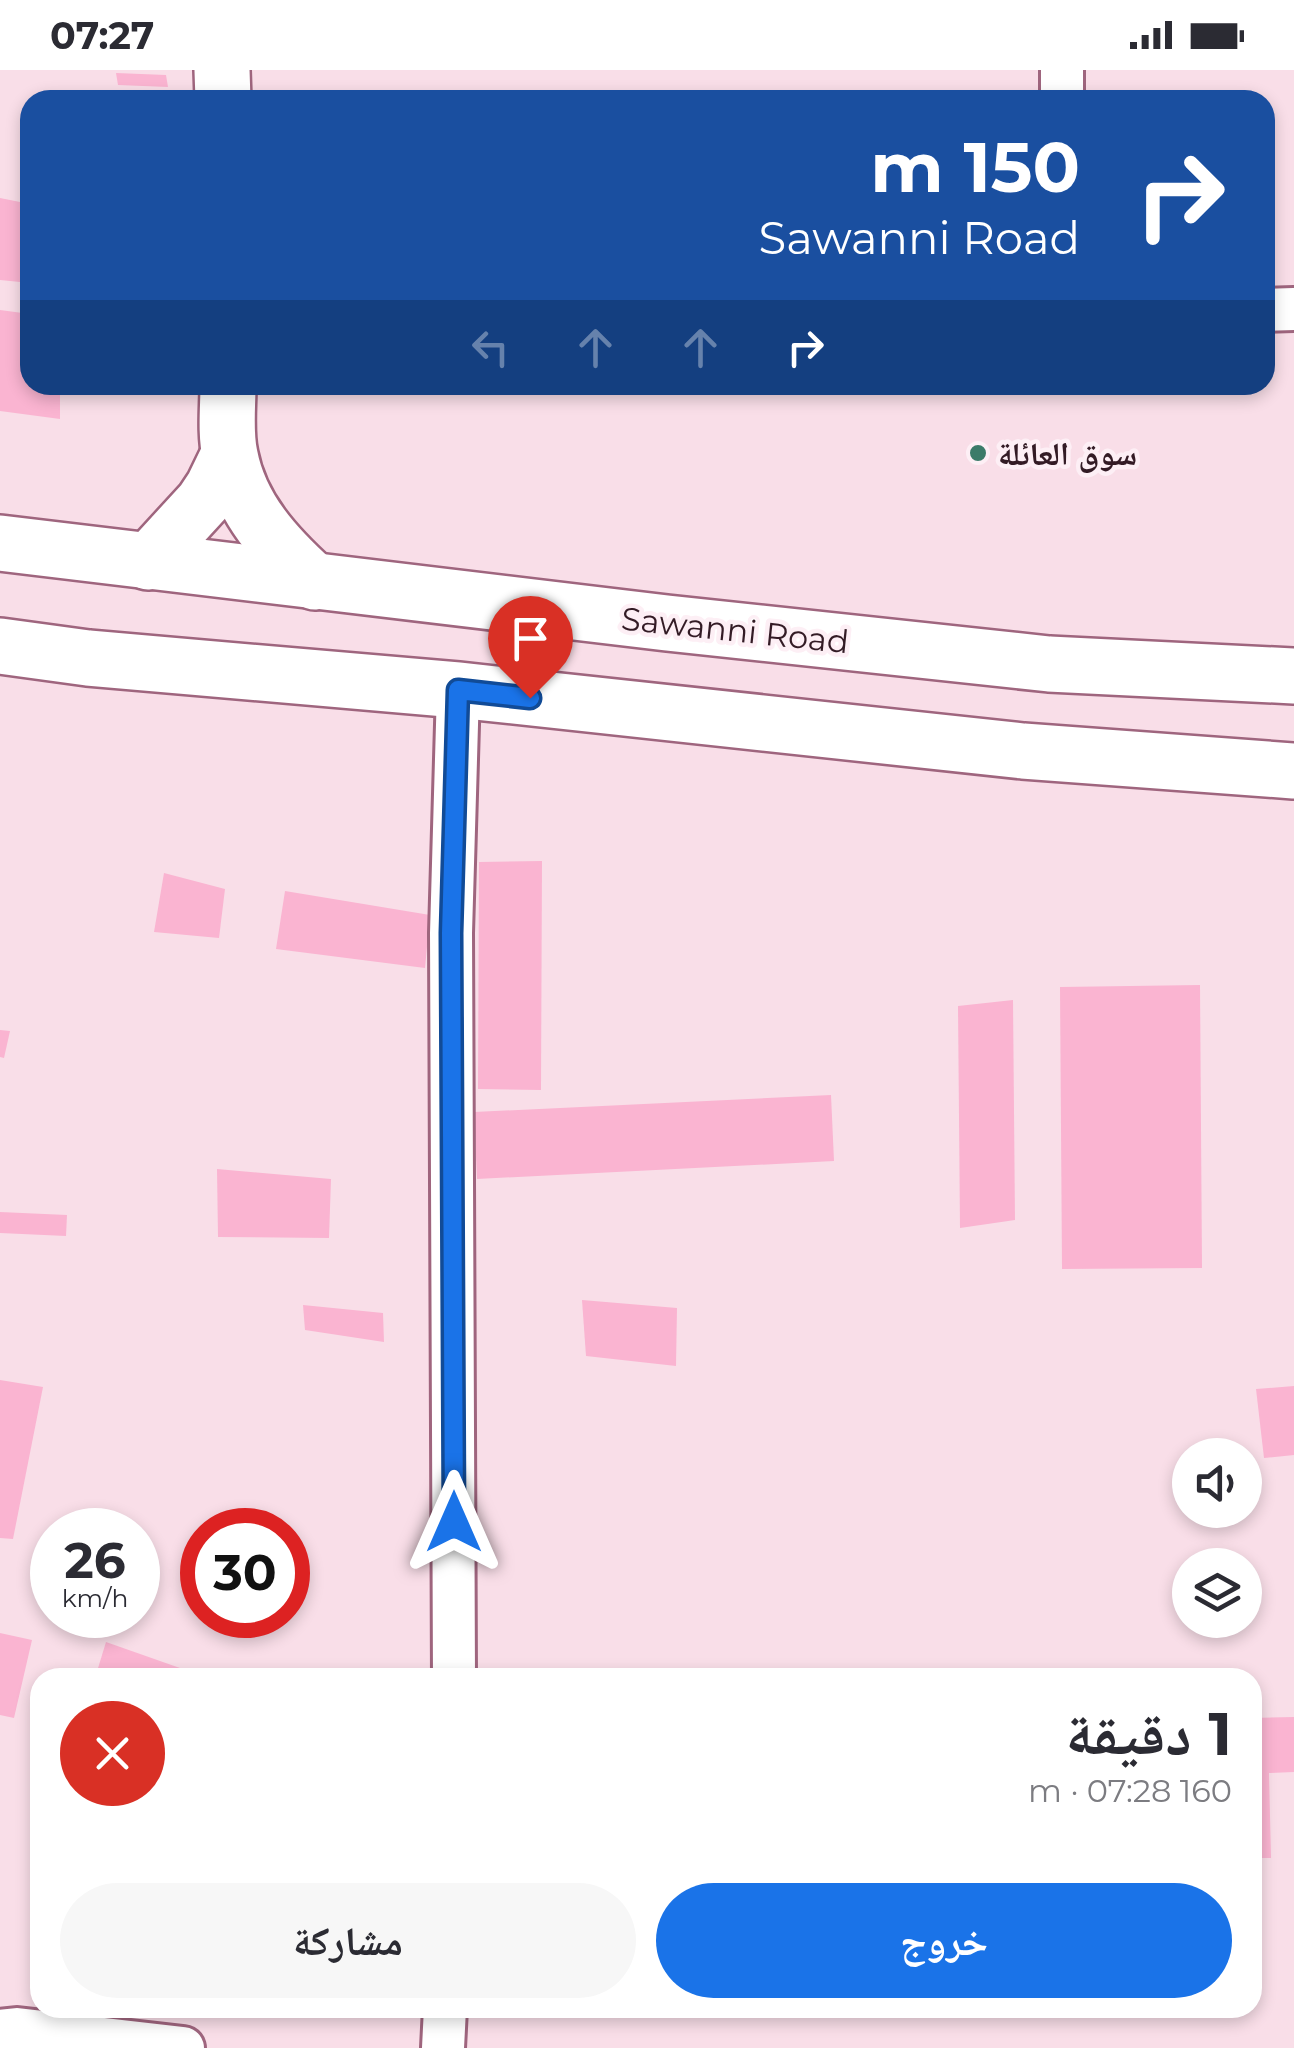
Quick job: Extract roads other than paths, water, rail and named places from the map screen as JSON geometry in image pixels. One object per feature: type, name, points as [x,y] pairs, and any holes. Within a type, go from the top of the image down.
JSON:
[{"type":"main road","points":[[228,395],[229,454],[254,516],[314,582]]},
{"type":"main road","points":[[148,562],[203,502],[229,454]]},
{"type":"main road","name":"Sawanni Road","points":[[0,543],[1048,664],[1294,676]]},
{"type":"main road","points":[[0,646],[1023,751],[1294,770]]},
{"type":"street","points":[[454,1668],[451,933],[458,690]]},
{"type":"street","points":[[443,2048],[444,2018]]},
{"type":"street","points":[[0,2031],[70,2034],[183,2048]]},
{"type":"place","name":"سوق العائلة","points":[[978,453]]}]
